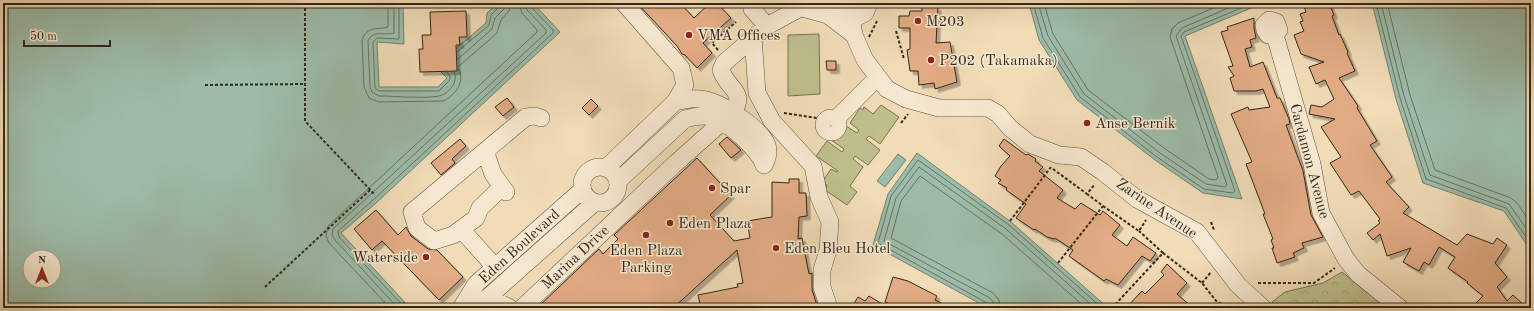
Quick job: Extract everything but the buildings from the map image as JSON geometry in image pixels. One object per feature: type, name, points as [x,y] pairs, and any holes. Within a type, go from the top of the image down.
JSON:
[{"type":"street","points":[[606,168],[676,102],[685,85],[681,68],[624,3]]},
{"type":"street","points":[[728,118],[738,105],[739,97],[723,77],[721,70],[724,63],[767,26],[800,8],[824,3]]},
{"type":"street","points":[[841,3],[844,12],[856,17],[865,13],[869,3]]},
{"type":"street","points":[[800,8],[828,15],[854,35]]},
{"type":"street","points":[[752,9],[767,26]]},
{"type":"street","name":"Zarine Avenue","points":[[851,16],[854,35],[865,60],[877,78],[887,89],[910,100],[938,108],[988,108],[998,114],[1010,128],[1030,144],[1059,155],[1081,157],[1137,199],[1197,232],[1238,285],[1263,308]]},
{"type":"street","points":[[640,21],[675,52],[692,74],[696,99],[678,125]]},
{"type":"street","name":"Cardamon Avenue","points":[[1275,35],[1312,164],[1321,213],[1346,259],[1358,274],[1400,308]]},
{"type":"street","points":[[753,37],[757,93],[772,120],[813,166],[819,197],[830,222],[828,250],[822,270],[822,287],[829,308]]},
{"type":"street","points":[[836,119],[877,78]]},
{"type":"street","points":[[676,102],[696,99],[718,104],[728,118]]},
{"type":"street","points":[[678,125],[704,115],[728,118],[749,124],[764,140],[768,154],[764,165]]},
{"type":"street","points":[[485,151],[493,174],[504,190],[480,208],[476,218],[461,229],[445,238],[434,241],[417,228],[412,212],[485,151],[526,117],[535,116],[541,118]]},
{"type":"street","points":[[660,117],[678,125],[691,150]]},
{"type":"street","name":"Marina Drive","points":[[522,308],[628,208],[728,118]]},
{"type":"street","name":"Eden Boulevard","points":[[469,308],[488,297],[594,202],[606,202],[617,188],[678,125]]},
{"type":"street","points":[[594,202],[588,200],[582,190],[583,177],[588,171],[599,167],[606,168],[616,175],[617,188],[628,208]]},
{"type":"street","name":"Eden Boulevard","points":[[461,308],[476,284],[582,190]]},
{"type":"street","points":[[461,229],[495,267]]},
{"type":"street","points":[[488,297],[510,308]]},
{"type":"path","points":[[305,3],[305,122],[375,195]]},
{"type":"path","points":[[896,32],[904,58]]},
{"type":"path","points":[[205,85],[305,84]]},
{"type":"path","points":[[901,123],[912,109]]},
{"type":"path","points":[[1010,221],[1051,167],[1103,206],[1139,230],[1163,253],[1202,283],[1217,302],[1232,308]]},
{"type":"path","points":[[1087,194],[1103,172]]},
{"type":"path","points":[[265,287],[370,190]]},
{"type":"path","points":[[1058,263],[1103,206]]},
{"type":"path","points":[[1139,230],[1155,208]]},
{"type":"path","points":[[1211,222],[1216,235]]},
{"type":"path","points":[[1112,308],[1163,253]]},
{"type":"path","points":[[1254,284],[1288,282],[1314,283],[1346,259]]},
{"type":"path","points":[[399,308],[406,302]]},
{"type":"green space","points":[[819,34],[820,94],[788,96],[788,35]]},
{"type":"green space","points":[[881,105],[899,117],[880,144],[869,136],[866,139],[880,150],[868,165],[855,156],[853,159],[863,167],[850,186],[857,192],[847,205],[825,190],[827,185],[822,182],[831,169],[837,172],[838,171],[816,156],[827,141],[842,152],[844,149],[831,140],[843,124],[857,133],[859,130],[850,123],[860,108],[863,110],[864,107],[873,114]]},
{"type":"green space","points":[[1342,272],[1369,294],[1393,308],[1277,308],[1272,302],[1285,292],[1323,283]]},
{"type":"water","points":[[3,3],[403,3],[404,44],[377,42],[379,87],[438,87],[447,78],[435,66],[486,23],[487,13],[498,3],[533,3],[560,32],[376,203],[341,233],[410,308],[3,308]]},
{"type":"water","points":[[1029,3],[1263,3],[1185,36],[1242,199],[1203,193],[1155,160],[1077,100],[1039,40]]},
{"type":"water","points":[[1372,3],[1531,3],[1531,251],[1504,211],[1423,183],[1396,99]]},
{"type":"water","points":[[917,153],[1011,222],[1108,308],[988,308],[873,245],[888,194]]},
{"type":"water","points":[[898,154],[906,160],[885,187],[877,181]]},
{"type":"place","name":"M203","points":[[918,21]]},
{"type":"place","name":"VMA Offices","points":[[689,35]]},
{"type":"place","name":"P202 (Takamaka)","points":[[931,60]]},
{"type":"place","name":"Anse Bernik","points":[[1087,123]]},
{"type":"place","name":"Spar","points":[[712,188]]},
{"type":"place","name":"Eden Plaza","points":[[670,223]]},
{"type":"place","name":"Eden Plaza Parking","points":[[646,235]]},
{"type":"place","name":"Eden Bleu Hotel","points":[[776,248]]},
{"type":"place","name":"Waterside","points":[[426,257]]}]
